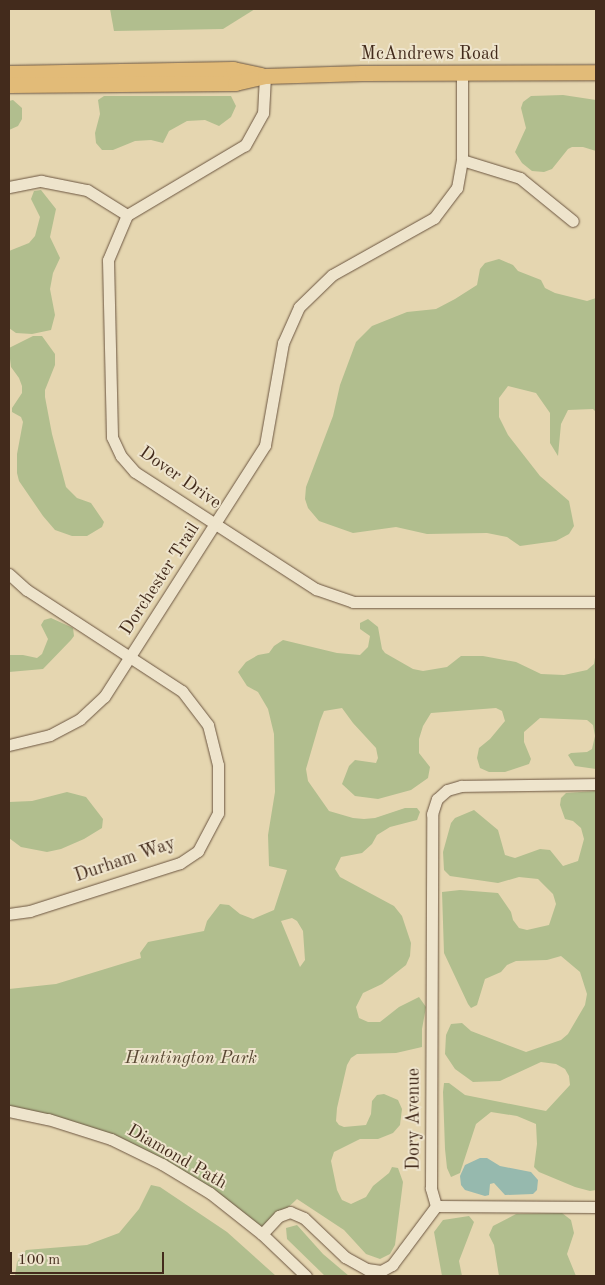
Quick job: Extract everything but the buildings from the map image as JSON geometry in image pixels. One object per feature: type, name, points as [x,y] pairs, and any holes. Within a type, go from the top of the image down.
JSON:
[{"type":"main road","name":"McAndrews Road","points":[[9,73],[233,69],[265,76]]},
{"type":"main road","name":"McAndrews Road","points":[[9,85],[235,83],[265,76],[596,72]]},
{"type":"street","name":"Dorchester Trail","points":[[9,745],[50,735],[80,719],[104,697],[131,657],[265,445],[283,343],[299,307],[332,275],[434,218],[457,188],[462,160],[462,73]]},
{"type":"street","points":[[9,187],[41,181],[87,190],[127,214],[245,145],[263,113],[265,76]]},
{"type":"street","points":[[462,160],[520,178],[573,220]]},
{"type":"street","name":"Dover Drive","points":[[127,214],[108,260],[112,437],[121,456],[135,472],[316,589],[353,602],[596,602]]},
{"type":"street","name":"Durham Way","points":[[9,574],[27,590],[182,691],[208,725],[218,764],[218,813],[198,851],[180,863],[30,911],[9,914]]},
{"type":"street","name":"Dory Avenue","points":[[436,1206],[431,1188],[432,814],[437,799],[447,790],[462,786],[596,784]]},
{"type":"street","name":"Diamond Path","points":[[9,1111],[48,1119],[111,1139],[162,1164],[210,1193],[262,1234],[306,1276]]},
{"type":"street","points":[[262,1234],[279,1216],[290,1212],[304,1218],[356,1264],[381,1271],[392,1265],[436,1206],[596,1207]]},
{"type":"green space","points":[[110,9],[255,9],[223,29],[114,31]]},
{"type":"green space","points":[[563,95],[596,100],[596,151],[583,147],[572,147],[568,149],[552,169],[544,172],[532,171],[522,163],[515,152],[526,128],[521,108],[523,102],[531,96]]},
{"type":"green space","points":[[104,96],[231,96],[236,106],[231,117],[219,126],[205,120],[187,121],[169,131],[163,143],[151,140],[135,141],[113,150],[102,150],[96,143],[95,133],[100,114],[98,100]]},
{"type":"green space","points":[[13,100],[22,108],[22,119],[18,126],[9,130],[9,101]]},
{"type":"green space","points":[[41,190],[56,209],[50,237],[60,258],[53,273],[50,289],[55,315],[51,330],[32,334],[16,333],[9,328],[9,251],[29,243],[35,236],[40,217],[31,199],[34,191]]},
{"type":"green space","points":[[499,259],[513,265],[518,271],[541,280],[545,288],[555,293],[587,301],[596,298],[596,412],[593,409],[568,410],[561,424],[558,456],[550,443],[550,413],[536,393],[508,386],[499,398],[499,417],[508,435],[540,476],[569,501],[574,526],[569,534],[556,541],[520,546],[507,537],[487,533],[427,534],[396,527],[353,533],[319,521],[308,508],[305,499],[306,487],[333,416],[340,385],[356,342],[372,326],[407,312],[436,309],[455,299],[477,285],[480,269],[485,263]]},
{"type":"green space","points":[[33,336],[42,336],[55,354],[55,365],[45,390],[45,397],[52,434],[66,487],[77,498],[91,503],[104,522],[102,527],[87,536],[72,536],[55,530],[19,481],[17,454],[23,422],[21,417],[12,412],[12,408],[22,393],[22,386],[11,367],[9,348]]},
{"type":"green space","points":[[51,618],[73,628],[74,636],[71,640],[43,669],[9,672],[9,655],[37,658],[42,654],[48,639],[41,625],[44,620]]},
{"type":"green space","name":"Huntington Park","points":[[368,619],[378,627],[382,649],[385,653],[413,669],[423,671],[447,667],[461,656],[483,656],[516,662],[541,674],[564,675],[587,670],[594,664],[596,651],[596,769],[575,766],[568,755],[571,753],[587,752],[592,749],[595,736],[593,725],[587,720],[540,718],[524,732],[524,742],[531,759],[529,764],[505,772],[489,772],[480,768],[477,758],[479,748],[490,739],[505,721],[502,711],[496,708],[431,713],[423,726],[419,739],[419,753],[430,767],[428,778],[411,790],[378,799],[355,796],[342,784],[349,766],[355,760],[376,763],[378,758],[376,748],[342,708],[324,711],[320,721],[306,769],[308,781],[329,811],[364,819],[375,818],[405,808],[417,808],[420,812],[417,820],[390,827],[377,835],[372,844],[362,853],[341,857],[335,869],[340,877],[394,906],[402,916],[411,943],[410,956],[406,965],[382,984],[363,993],[356,1007],[359,1018],[368,1022],[380,1022],[399,1007],[419,997],[426,1007],[422,1029],[422,1047],[396,1053],[357,1054],[351,1058],[347,1065],[337,1108],[336,1121],[344,1127],[366,1125],[371,1114],[372,1101],[377,1095],[384,1094],[398,1100],[402,1109],[400,1125],[393,1133],[378,1139],[360,1139],[334,1152],[331,1161],[337,1190],[342,1200],[351,1204],[366,1197],[373,1186],[389,1173],[392,1167],[398,1168],[403,1182],[395,1245],[390,1254],[380,1259],[366,1254],[344,1230],[297,1199],[261,1233],[177,1175],[87,1134],[9,1113],[9,989],[56,984],[141,958],[140,953],[148,942],[204,931],[207,921],[220,904],[229,905],[240,914],[253,919],[274,910],[287,870],[269,866],[268,835],[275,792],[274,734],[268,709],[258,692],[247,686],[238,672],[246,662],[258,655],[269,653],[274,646],[283,640],[337,653],[360,655],[368,647],[370,636],[360,629],[360,623]],"holes":[[[292,918],[297,921],[303,931],[305,960],[300,967],[281,921]]]},
{"type":"green space","points":[[596,791],[596,1190],[590,1191],[575,1187],[539,1172],[534,1167],[537,1144],[536,1124],[517,1116],[491,1112],[476,1124],[460,1173],[451,1177],[447,1168],[445,1149],[444,1083],[449,1083],[465,1095],[546,1111],[570,1085],[569,1076],[565,1069],[556,1064],[541,1062],[500,1081],[473,1082],[455,1069],[445,1054],[446,1035],[451,1024],[462,1023],[471,1031],[526,1052],[561,1040],[568,1034],[585,1005],[587,994],[580,972],[561,956],[547,960],[516,961],[507,965],[501,972],[485,979],[477,1005],[471,1008],[444,953],[442,892],[460,890],[498,893],[519,928],[527,930],[549,925],[556,904],[553,894],[538,879],[519,877],[498,883],[450,876],[444,870],[443,852],[451,823],[455,818],[474,810],[498,830],[505,855],[515,858],[540,849],[550,850],[563,866],[578,861],[584,839],[581,828],[573,821],[565,819],[560,805],[561,798],[566,793]]},
{"type":"green space","points":[[67,792],[86,797],[103,819],[102,828],[84,839],[61,849],[47,852],[21,847],[9,838],[9,802],[32,801]]},
{"type":"green space","points":[[151,1185],[160,1187],[227,1232],[276,1276],[15,1276],[17,1262],[26,1250],[87,1245],[119,1233],[139,1209]]},
{"type":"green space","points":[[562,1213],[571,1220],[574,1233],[567,1254],[576,1276],[499,1276],[494,1245],[489,1235],[493,1226],[516,1214]]},
{"type":"green space","points":[[469,1216],[474,1222],[459,1261],[462,1276],[442,1276],[434,1232],[443,1220]]},
{"type":"green space","points":[[297,1225],[323,1254],[349,1276],[325,1276],[287,1239],[286,1228]]},
{"type":"water","points":[[480,1158],[487,1158],[500,1166],[531,1172],[538,1180],[537,1190],[533,1194],[505,1195],[494,1183],[490,1184],[489,1195],[485,1196],[465,1190],[461,1185],[460,1176],[465,1165]]}]
